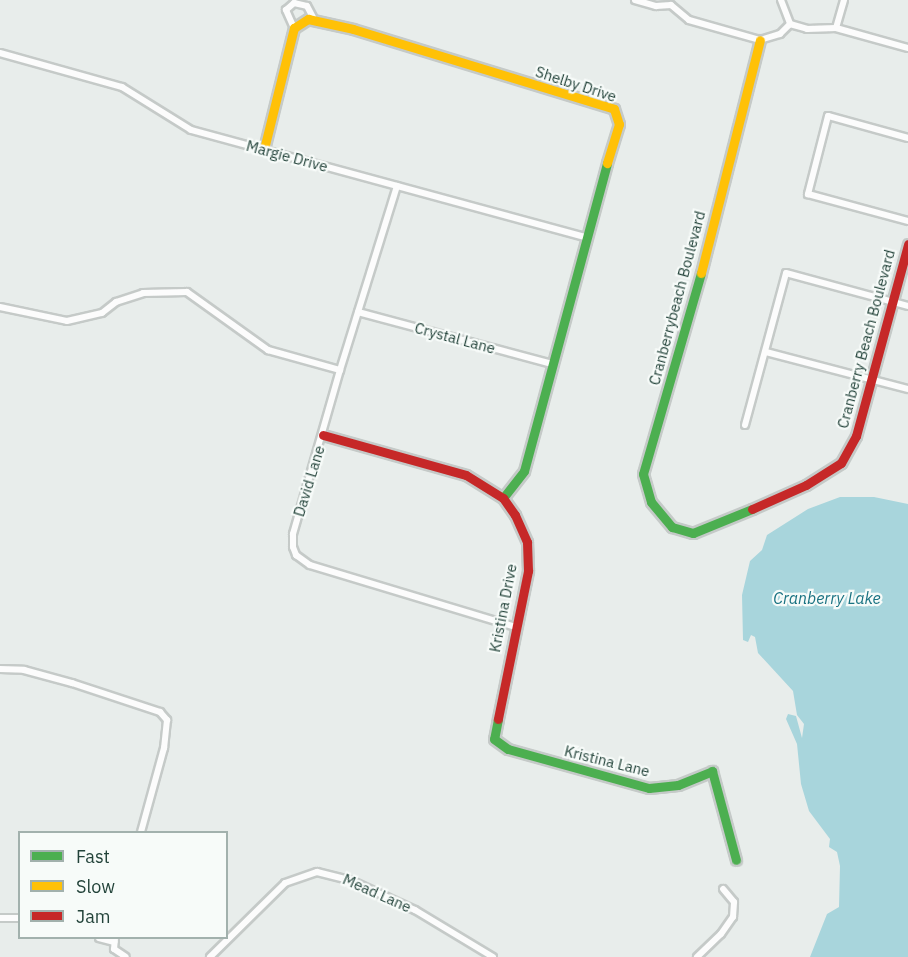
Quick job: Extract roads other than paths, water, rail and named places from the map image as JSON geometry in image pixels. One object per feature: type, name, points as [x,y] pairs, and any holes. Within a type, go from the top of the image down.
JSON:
[{"type":"street","points":[[635,0],[656,6],[672,3],[689,20],[760,40],[780,34],[790,24]]},
{"type":"street","points":[[781,0],[790,24]]},
{"type":"street","points":[[836,28],[844,0]]},
{"type":"street","points":[[264,149],[294,28],[286,10],[294,3],[307,6],[314,19],[294,28]]},
{"type":"street","name":"Shelby Drive","points":[[314,19],[614,109],[619,124],[584,237],[524,471],[503,498]]},
{"type":"street","points":[[790,24],[807,29],[836,28],[908,48]]},
{"type":"street","name":"Cranberrybeach Boulevard","points":[[701,531],[693,533],[672,527],[651,502],[643,474],[698,283],[760,40]]},
{"type":"street","name":"Margie Drive","points":[[0,53],[122,87],[184,126],[584,237]]},
{"type":"street","points":[[908,138],[828,116],[808,194],[908,221]]},
{"type":"street","name":"David Lane","points":[[397,186],[340,370],[293,534],[296,555],[310,565],[336,574],[515,627]]},
{"type":"street","name":"Cranberry Beach Boulevard","points":[[701,531],[834,470],[856,436],[908,244]]},
{"type":"street","points":[[745,424],[786,273],[908,306]]},
{"type":"street","points":[[0,307],[67,321],[102,313],[116,302],[143,293],[187,292],[268,350],[340,370]]},
{"type":"street","name":"Crystal Lane","points":[[358,312],[552,364]]},
{"type":"street","points":[[765,352],[908,389]]},
{"type":"street","name":"Kristina Drive","points":[[323,435],[466,475],[503,498],[527,542],[528,571],[494,733],[496,741]]},
{"type":"street","points":[[0,669],[24,670],[72,682],[159,712],[167,720],[164,748],[141,831]]},
{"type":"street","name":"Kristina Lane","points":[[496,741],[536,758],[649,788],[678,785],[712,771],[736,860]]},
{"type":"street","name":"Mead Lane","points":[[210,957],[285,882],[317,872],[375,890],[493,957]]},
{"type":"street","points":[[697,957],[733,917],[734,902],[723,889]]},
{"type":"street","points":[[0,918],[18,918]]},
{"type":"street","points":[[115,940],[117,956],[126,957]]},
{"type":"water","name":"Cranberry Lake","points":[[840,497],[874,497],[908,504],[908,957],[810,957],[827,914],[839,907],[840,866],[837,852],[829,847],[830,839],[809,811],[801,784],[797,744],[786,719],[788,714],[796,716],[802,738],[804,724],[797,715],[793,691],[758,653],[755,637],[751,635],[748,642],[743,640],[742,595],[750,561],[762,550],[767,535],[808,509]]}]
